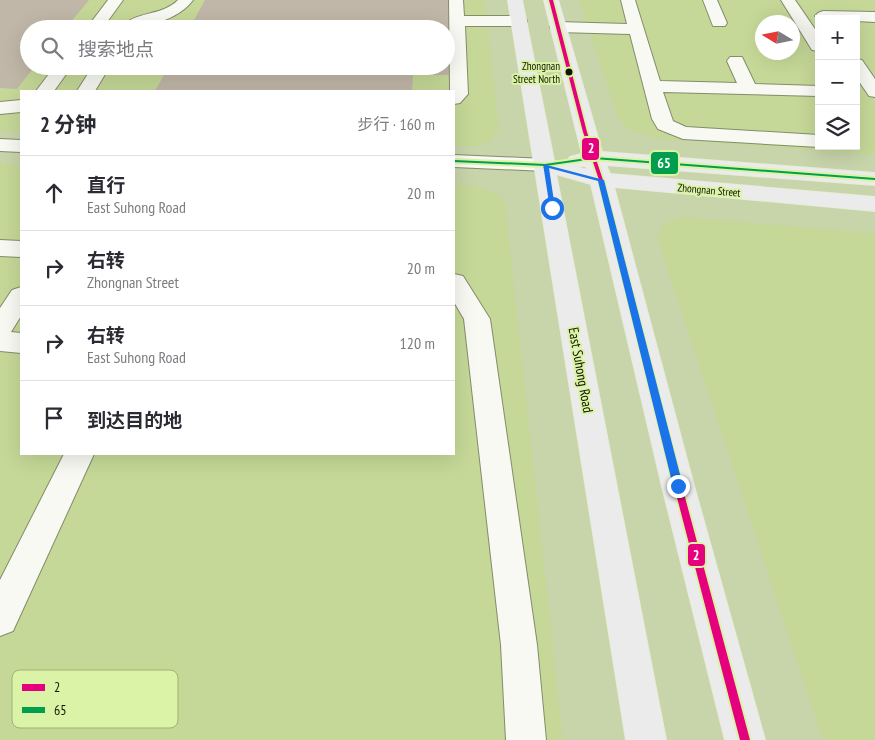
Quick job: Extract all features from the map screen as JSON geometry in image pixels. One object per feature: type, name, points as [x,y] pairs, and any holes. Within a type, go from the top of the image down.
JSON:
[{"type":"main road","name":"East Suhong Road","points":[[515,0],[646,740]]},
{"type":"main road","points":[[551,0],[597,169],[675,477],[745,740]]},
{"type":"main road","name":"Zhongnan Street","points":[[545,165],[597,169],[875,180]]},
{"type":"main road","name":"Zhongnan Street","points":[[597,169],[875,204]]},
{"type":"street","points":[[101,20],[116,0]]},
{"type":"street","points":[[146,20],[176,12],[186,0]]},
{"type":"street","points":[[455,98],[459,94],[456,0]]},
{"type":"street","points":[[628,0],[665,125],[674,130],[700,135],[815,142]]},
{"type":"street","points":[[710,0],[719,23]]},
{"type":"street","points":[[788,0],[815,41]]},
{"type":"street","points":[[860,17],[875,17]]},
{"type":"street","points":[[458,21],[519,20]]},
{"type":"street","points":[[558,27],[636,29]]},
{"type":"street","points":[[801,46],[815,46]]},
{"type":"street","points":[[736,61],[748,89]]},
{"type":"street","points":[[860,70],[875,92]]},
{"type":"street","points":[[46,90],[57,75]]},
{"type":"street","points":[[87,90],[96,75]]},
{"type":"street","points":[[652,86],[815,91]]},
{"type":"street","points":[[0,145],[20,146]]},
{"type":"street","name":"Zhongnan Street","points":[[455,162],[545,165]]},
{"type":"street","points":[[0,248],[20,249]]},
{"type":"street","points":[[455,284],[477,319],[519,645],[526,740]]},
{"type":"street","points":[[0,329],[20,298]]},
{"type":"street","points":[[0,341],[20,342]]},
{"type":"street","points":[[0,618],[79,455]]},
{"type":"shaded area","points":[[0,0],[485,0],[499,130],[490,142],[478,146],[455,146],[455,90],[20,90],[20,131],[0,130]]},
{"type":"shaded area","points":[[579,0],[875,0],[875,155],[655,138],[631,131],[618,118]]},
{"type":"shaded area","points":[[0,164],[20,165],[20,455],[455,455],[455,184],[476,186],[498,195],[505,204],[563,740],[0,740]]},
{"type":"shaded area","points":[[682,217],[875,233],[875,740],[823,740],[657,236],[664,224]]},
{"type":"building","points":[[0,0],[89,0],[72,20],[20,20],[20,75],[28,75],[17,89],[0,88]]},
{"type":"building","points":[[205,0],[448,0],[448,20],[194,20]]},
{"type":"building","points":[[164,75],[413,75],[412,90],[156,90]]},
{"type":"transit line","name":"2","points":[[551,0],[585,132],[601,180],[678,486],[745,740]]},
{"type":"transit line","name":"65","points":[[455,161],[545,165],[594,158],[875,179]]},
{"type":"place","name":"Zhongnan Street North","points":[[569,72]]},
{"type":"route","points":[[552,208],[545,165],[601,180],[678,486]]}]
